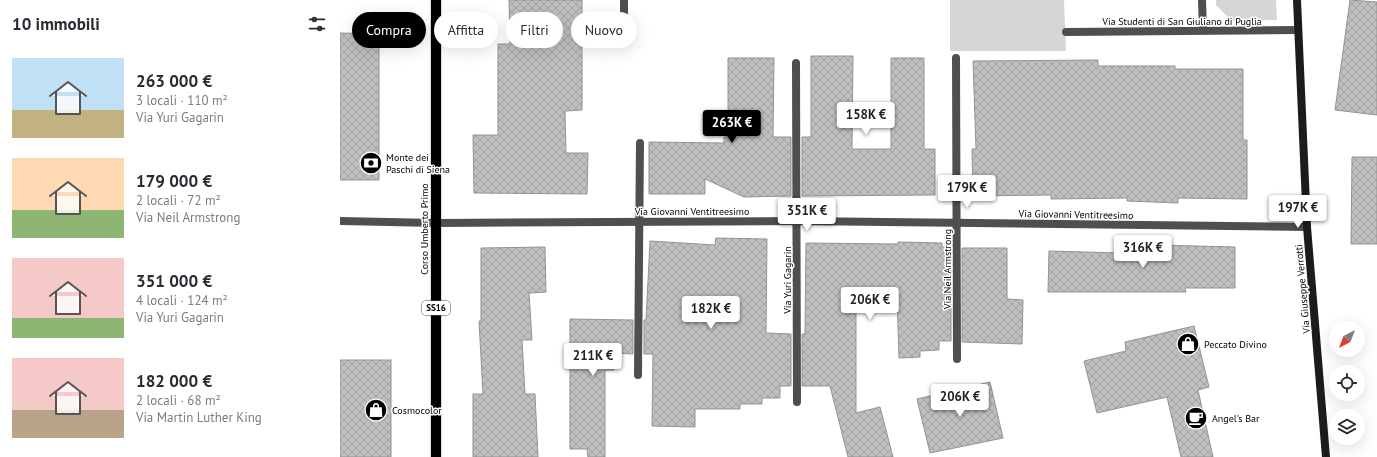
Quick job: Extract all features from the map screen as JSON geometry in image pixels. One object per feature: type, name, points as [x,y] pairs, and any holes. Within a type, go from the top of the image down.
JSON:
[{"type":"main road","name":"Corso Umberto Primo","points":[[436,0],[436,457]]},
{"type":"street","points":[[624,0],[624,12]]},
{"type":"street","points":[[1202,0],[1203,30]]},
{"type":"street","name":"Via Giuseppe Verrotti","points":[[1297,0],[1307,226],[1326,457]]},
{"type":"street","name":"Via Studenti di San Giuliano di Puglia","points":[[1066,32],[1298,30]]},
{"type":"street","name":"Via Neil Armstrong","points":[[956,58],[958,222],[957,359]]},
{"type":"street","name":"Via Yuri Gagarin","points":[[796,63],[797,402]]},
{"type":"street","points":[[638,375],[640,143]]},
{"type":"street","name":"Via Giovanni Ventitreesimo","points":[[340,221],[436,223],[797,221],[1307,226]]},
{"type":"shaded area","points":[[950,0],[1064,0],[1066,51],[950,51]]},
{"type":"shaded area","points":[[1216,0],[1276,0],[1277,20],[1232,21],[1216,5]]},
{"type":"building","points":[[509,0],[582,0],[582,12],[571,12],[571,48],[582,48],[582,110],[565,111],[566,153],[588,153],[587,194],[474,193],[473,135],[498,135],[498,44],[506,44],[506,48],[563,48],[563,12],[509,12]]},
{"type":"building","points":[[1350,0],[1377,2],[1377,115],[1335,110]]},
{"type":"building","points":[[340,33],[352,33],[352,48],[379,48],[379,180],[340,180]]},
{"type":"building","points":[[811,56],[853,56],[852,149],[891,149],[891,58],[924,58],[924,149],[935,149],[935,195],[802,196],[802,137],[811,137]]},
{"type":"building","points":[[728,58],[774,58],[773,137],[791,137],[791,196],[744,197],[705,179],[705,194],[649,194],[649,142],[724,143],[724,137],[728,137]]},
{"type":"building","points":[[1098,60],[1098,66],[1175,66],[1175,69],[1243,69],[1243,140],[1247,140],[1247,199],[1178,198],[1178,203],[1127,201],[1127,198],[1051,199],[1051,195],[973,196],[972,149],[976,149],[973,61]]},
{"type":"building","points":[[1352,157],[1377,157],[1377,244],[1351,244]]},
{"type":"building","points":[[716,238],[767,239],[766,333],[791,334],[791,386],[780,386],[780,398],[762,398],[762,404],[740,404],[740,409],[695,409],[695,427],[652,426],[653,354],[644,354],[644,320],[646,320],[650,241],[715,245]]},
{"type":"building","points":[[898,242],[942,243],[942,247],[951,248],[951,341],[939,341],[939,350],[920,351],[920,357],[899,358],[897,296],[856,295],[856,413],[880,407],[893,457],[848,457],[830,386],[802,386],[802,334],[805,334],[806,243],[898,244]]},
{"type":"building","points":[[1120,244],[1235,247],[1235,288],[1185,288],[1186,292],[1048,292],[1049,251],[1120,253]]},
{"type":"building","points":[[545,247],[546,292],[529,293],[532,340],[522,340],[525,394],[535,394],[538,457],[473,457],[473,394],[483,394],[479,321],[481,321],[481,248]]},
{"type":"building","points":[[962,248],[1007,248],[1007,299],[1023,300],[1022,344],[962,342]]},
{"type":"building","points":[[570,319],[633,320],[633,354],[614,353],[614,370],[605,370],[605,457],[588,457],[587,449],[570,449]]},
{"type":"building","points":[[1194,326],[1209,387],[1198,390],[1213,457],[1181,457],[1167,397],[1097,413],[1084,361],[1126,351],[1125,342]]},
{"type":"building","points":[[340,360],[391,360],[391,457],[340,457]]},
{"type":"building","points":[[990,382],[1003,438],[930,453],[917,399]]},
{"type":"place","name":"Monte dei Paschi di Siena","points":[[371,163]]},
{"type":"place","name":"Peccato Divino","points":[[1188,344]]},
{"type":"place","name":"Cosmocolor","points":[[376,410]]},
{"type":"place","name":"Angel's Bar","points":[[1196,418]]}]
